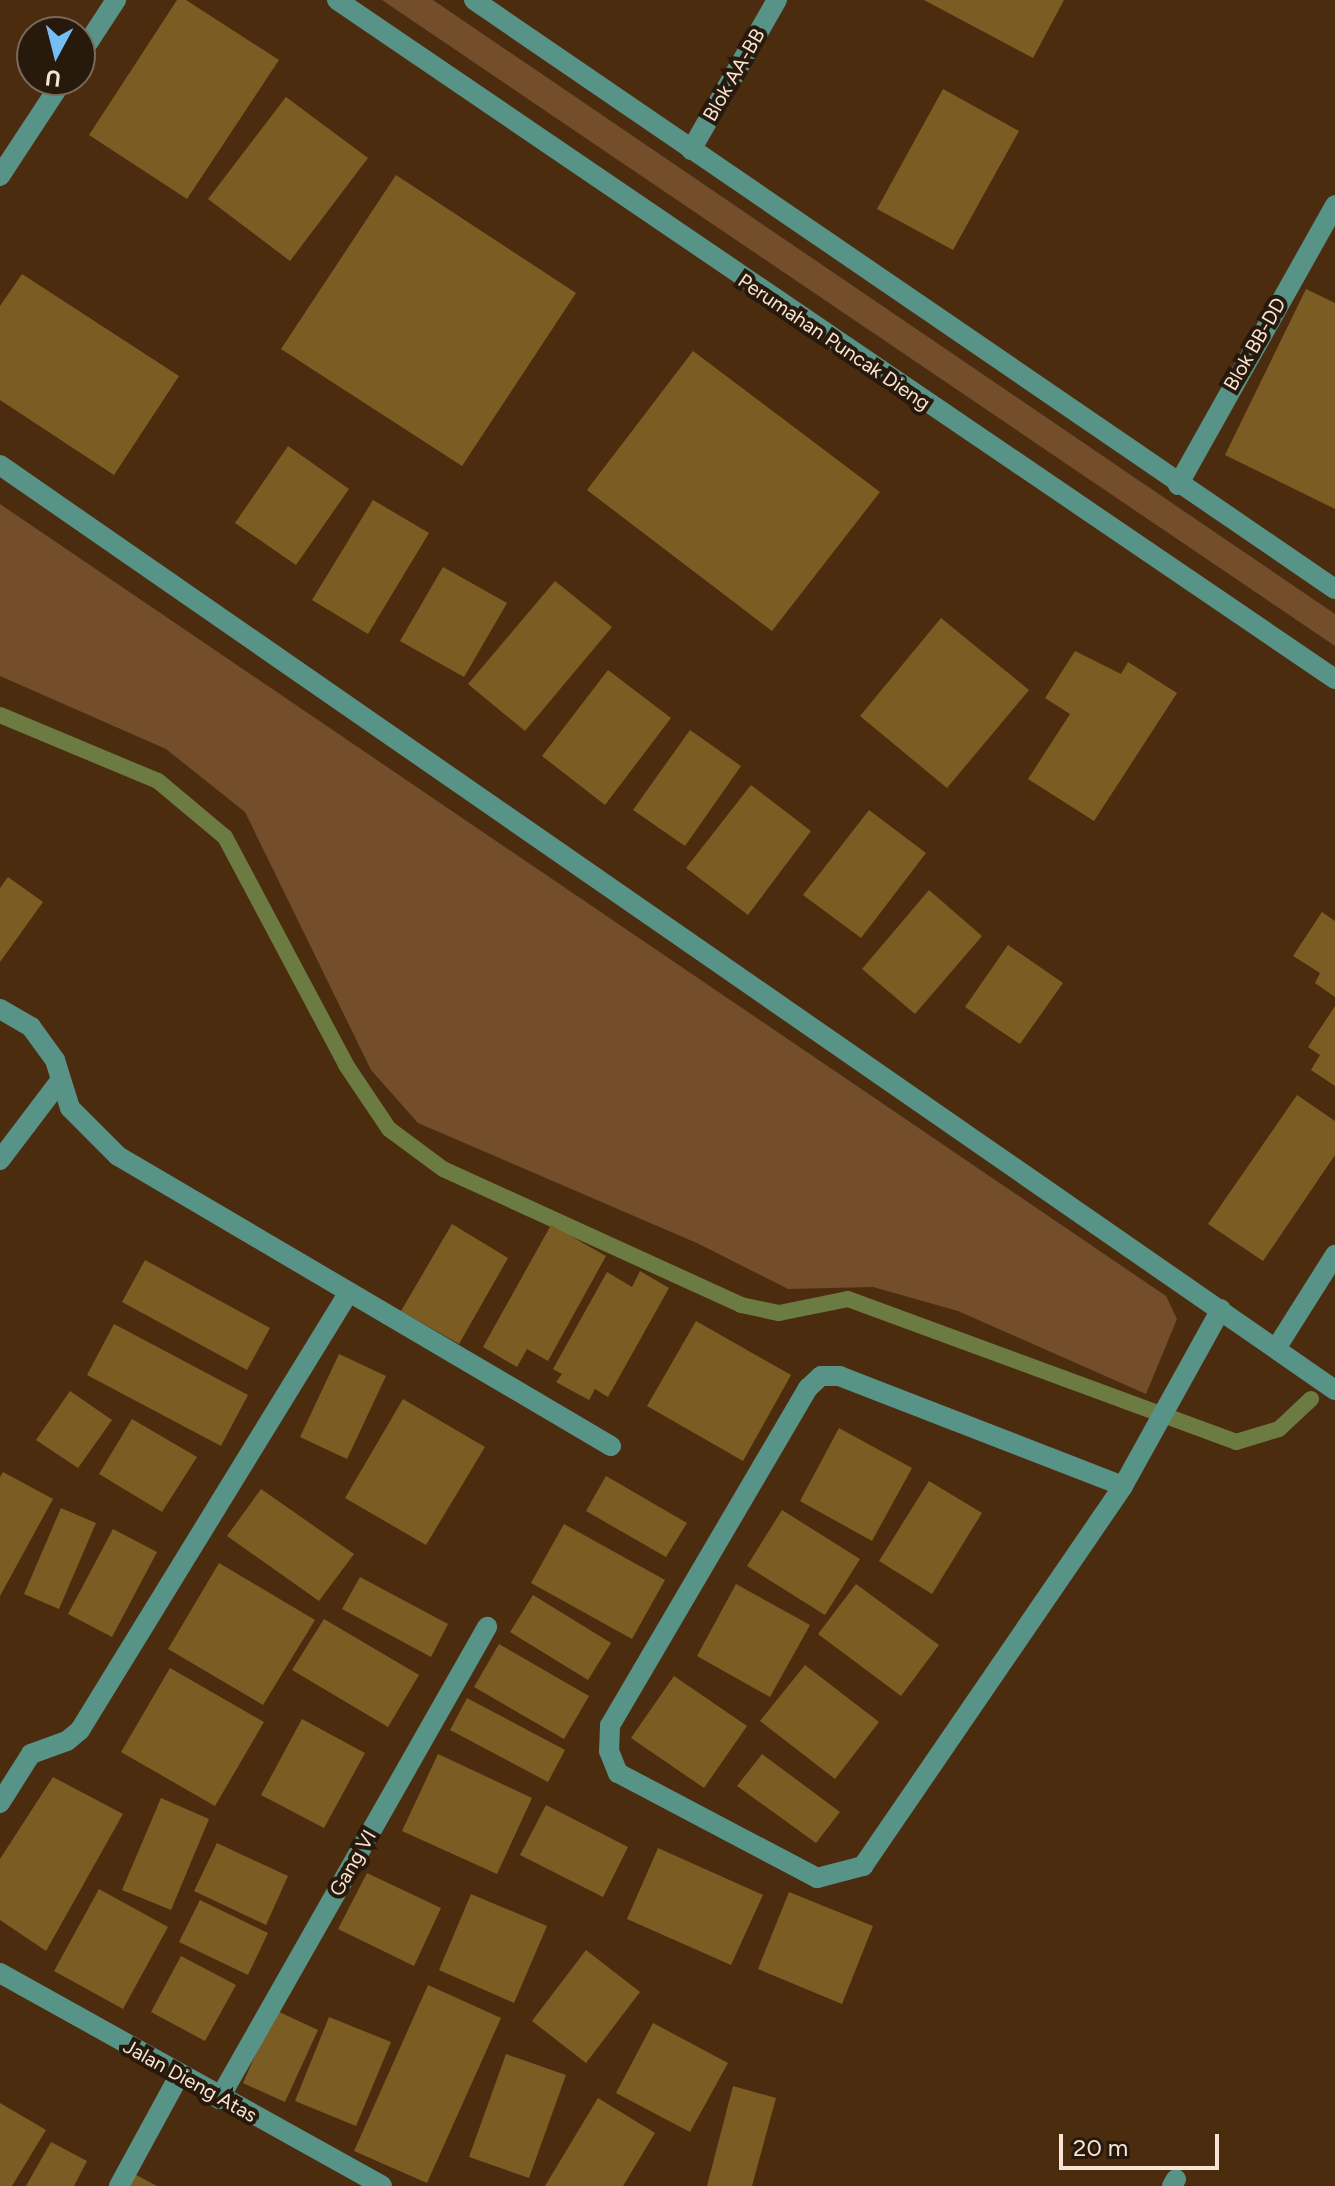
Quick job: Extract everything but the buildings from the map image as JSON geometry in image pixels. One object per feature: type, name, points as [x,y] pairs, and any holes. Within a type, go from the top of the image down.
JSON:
[{"type":"street","points":[[96,31],[116,0]]},
{"type":"street","name":"Perumahan Puncak Dieng","points":[[337,0],[1335,679]]},
{"type":"street","points":[[474,0],[1178,485],[1335,589]]},
{"type":"street","name":"Blok AA-BB","points":[[691,150],[777,0]]},
{"type":"street","points":[[0,176],[52,96]]},
{"type":"street","name":"Blok BB-DD","points":[[1178,485],[1335,205]]},
{"type":"street","points":[[0,465],[1335,1390]]},
{"type":"street","points":[[0,1009],[31,1027],[55,1060],[70,1108],[118,1156],[611,1446]]},
{"type":"street","points":[[0,1160],[60,1081]]},
{"type":"street","points":[[1277,1347],[1335,1255]]},
{"type":"street","points":[[0,1803],[31,1754],[67,1741],[80,1730],[349,1292]]},
{"type":"street","points":[[1123,1486],[840,1376],[821,1376],[808,1388],[610,1725],[609,1751],[618,1773],[817,1878],[863,1866],[1123,1486],[1221,1309]]},
{"type":"street","name":"Gang VI","points":[[219,2099],[487,1627]]},
{"type":"street","name":"Jalan Dieng Atas","points":[[0,1973],[219,2099],[382,2186]]},
{"type":"street","points":[[119,2186],[179,2076]]},
{"type":"shaded area","points":[[382,0],[433,0],[1335,614],[1335,646]]},
{"type":"shaded area","points":[[0,504],[1166,1296],[1177,1319],[1146,1394],[958,1311],[873,1287],[788,1289],[699,1244],[418,1123],[371,1070],[245,812],[166,749],[0,676]]},
{"type":"waterway","points":[[0,715],[158,781],[225,837],[346,1065],[389,1129],[443,1169],[741,1305],[779,1313],[848,1299],[1236,1442],[1279,1429],[1311,1399]]}]
